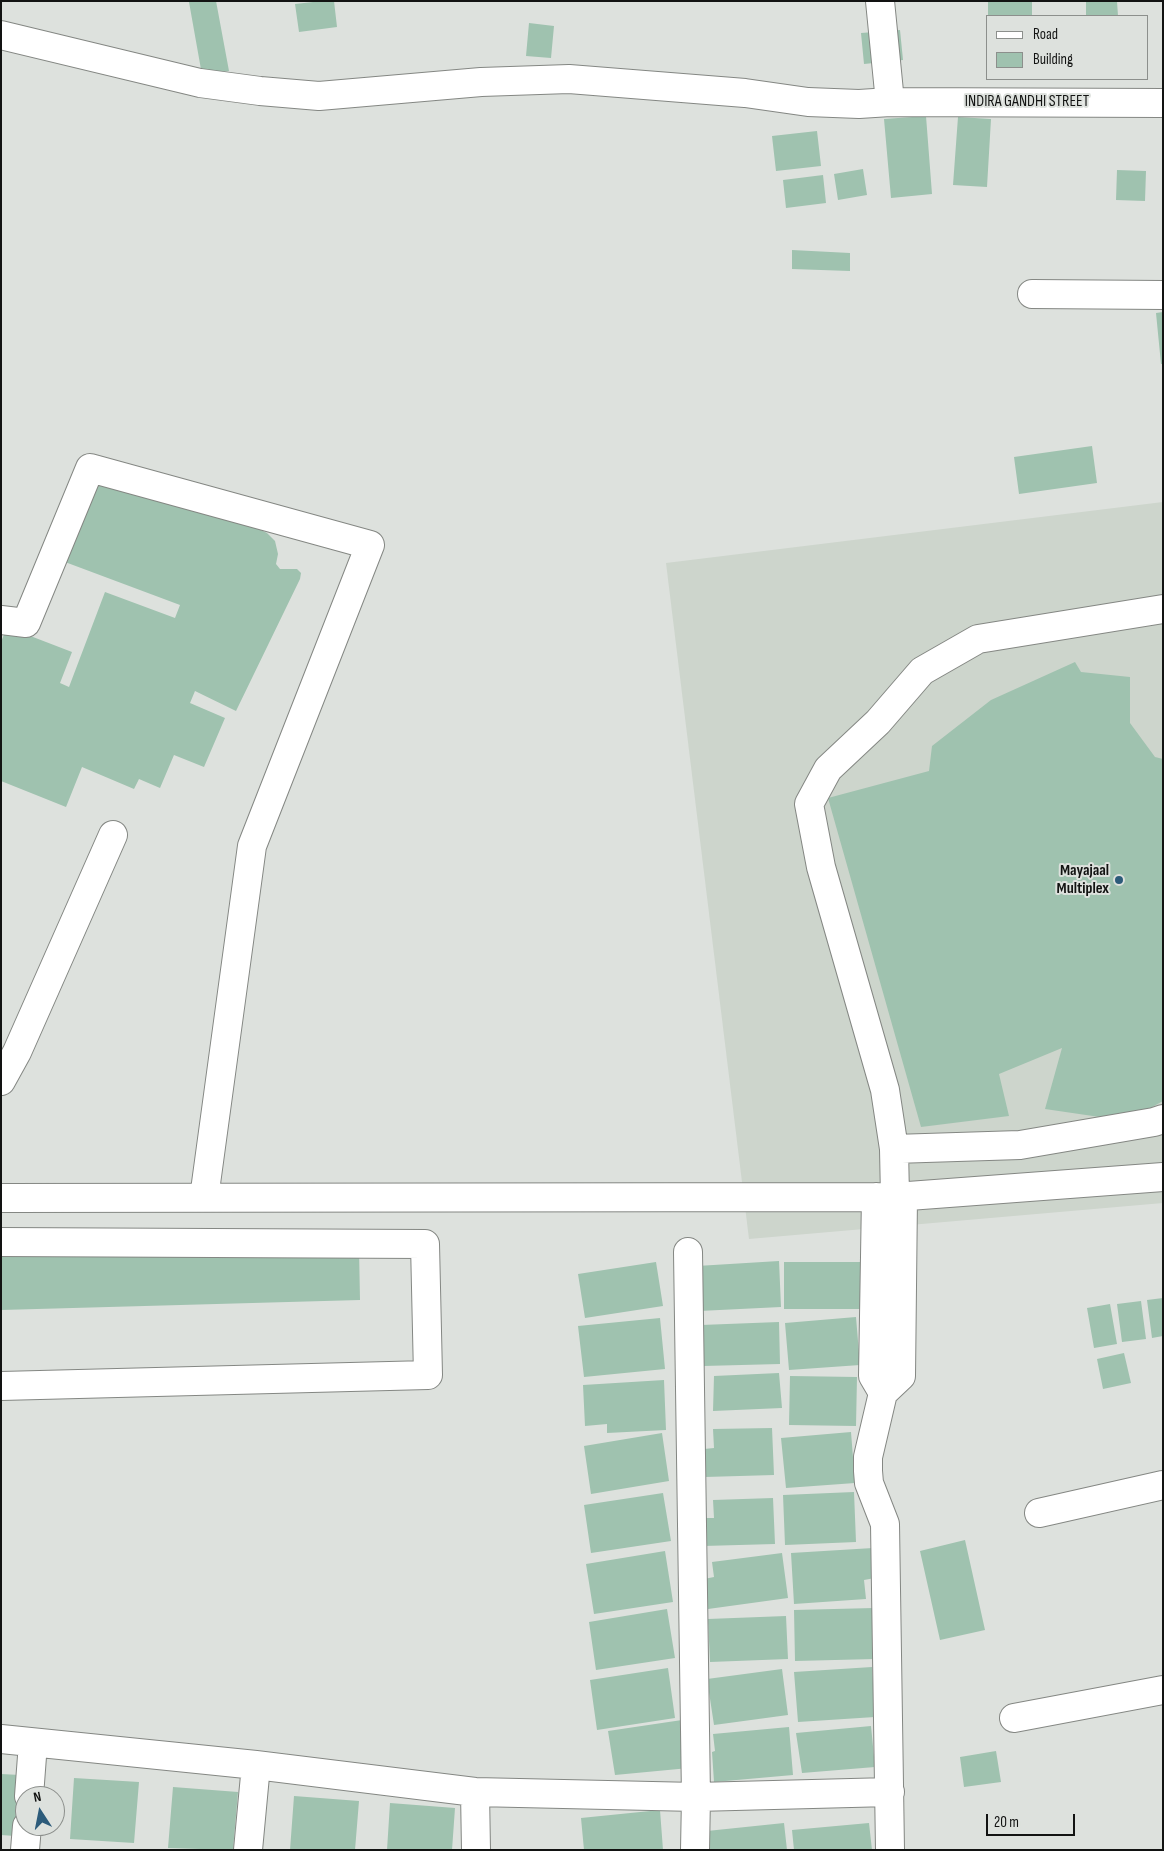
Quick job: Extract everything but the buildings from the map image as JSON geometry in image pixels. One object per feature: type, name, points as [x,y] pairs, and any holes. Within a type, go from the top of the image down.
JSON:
[{"type":"street","points":[[880,1],[890,102]]},
{"type":"street","name":"INDIRA GANDHI STREET","points":[[1,35],[200,83],[309,96],[481,82],[569,79],[745,94],[808,102],[859,104],[890,102],[1163,103]]},
{"type":"street","points":[[1032,294],[1163,295]]},
{"type":"street","points":[[1,620],[26,623],[90,468],[370,545],[252,846],[204,1198]]},
{"type":"street","points":[[890,1850],[885,1524],[869,1482],[868,1457],[883,1393],[901,1376],[891,1197],[894,1149],[884,1090],[821,867],[809,804],[828,769],[878,722],[922,671],[978,639],[1163,609]]},
{"type":"street","points":[[1,1082],[17,1052],[113,835]]},
{"type":"street","points":[[894,1149],[1020,1146],[1154,1122],[1163,1118]]},
{"type":"street","points":[[1,1198],[891,1197],[1163,1177]]},
{"type":"street","points":[[1,1242],[425,1244],[428,1375],[1,1386]]},
{"type":"street","points":[[688,1252],[696,1850]]},
{"type":"street","points":[[1039,1513],[1163,1485]]},
{"type":"street","points":[[1014,1718],[1163,1690]]},
{"type":"street","points":[[1,1739],[256,1765],[475,1792],[696,1797],[890,1792]]},
{"type":"street","points":[[30,1786],[33,1742]]},
{"type":"street","points":[[248,1850],[256,1765]]},
{"type":"street","points":[[475,1792],[476,1850]]},
{"type":"street","points":[[25,1850],[26,1836]]},
{"type":"shaded area","points":[[1163,502],[1163,1203],[749,1239],[666,563]]},
{"type":"place","name":"Mayajaal Multiplex","points":[[1119,880]]}]
